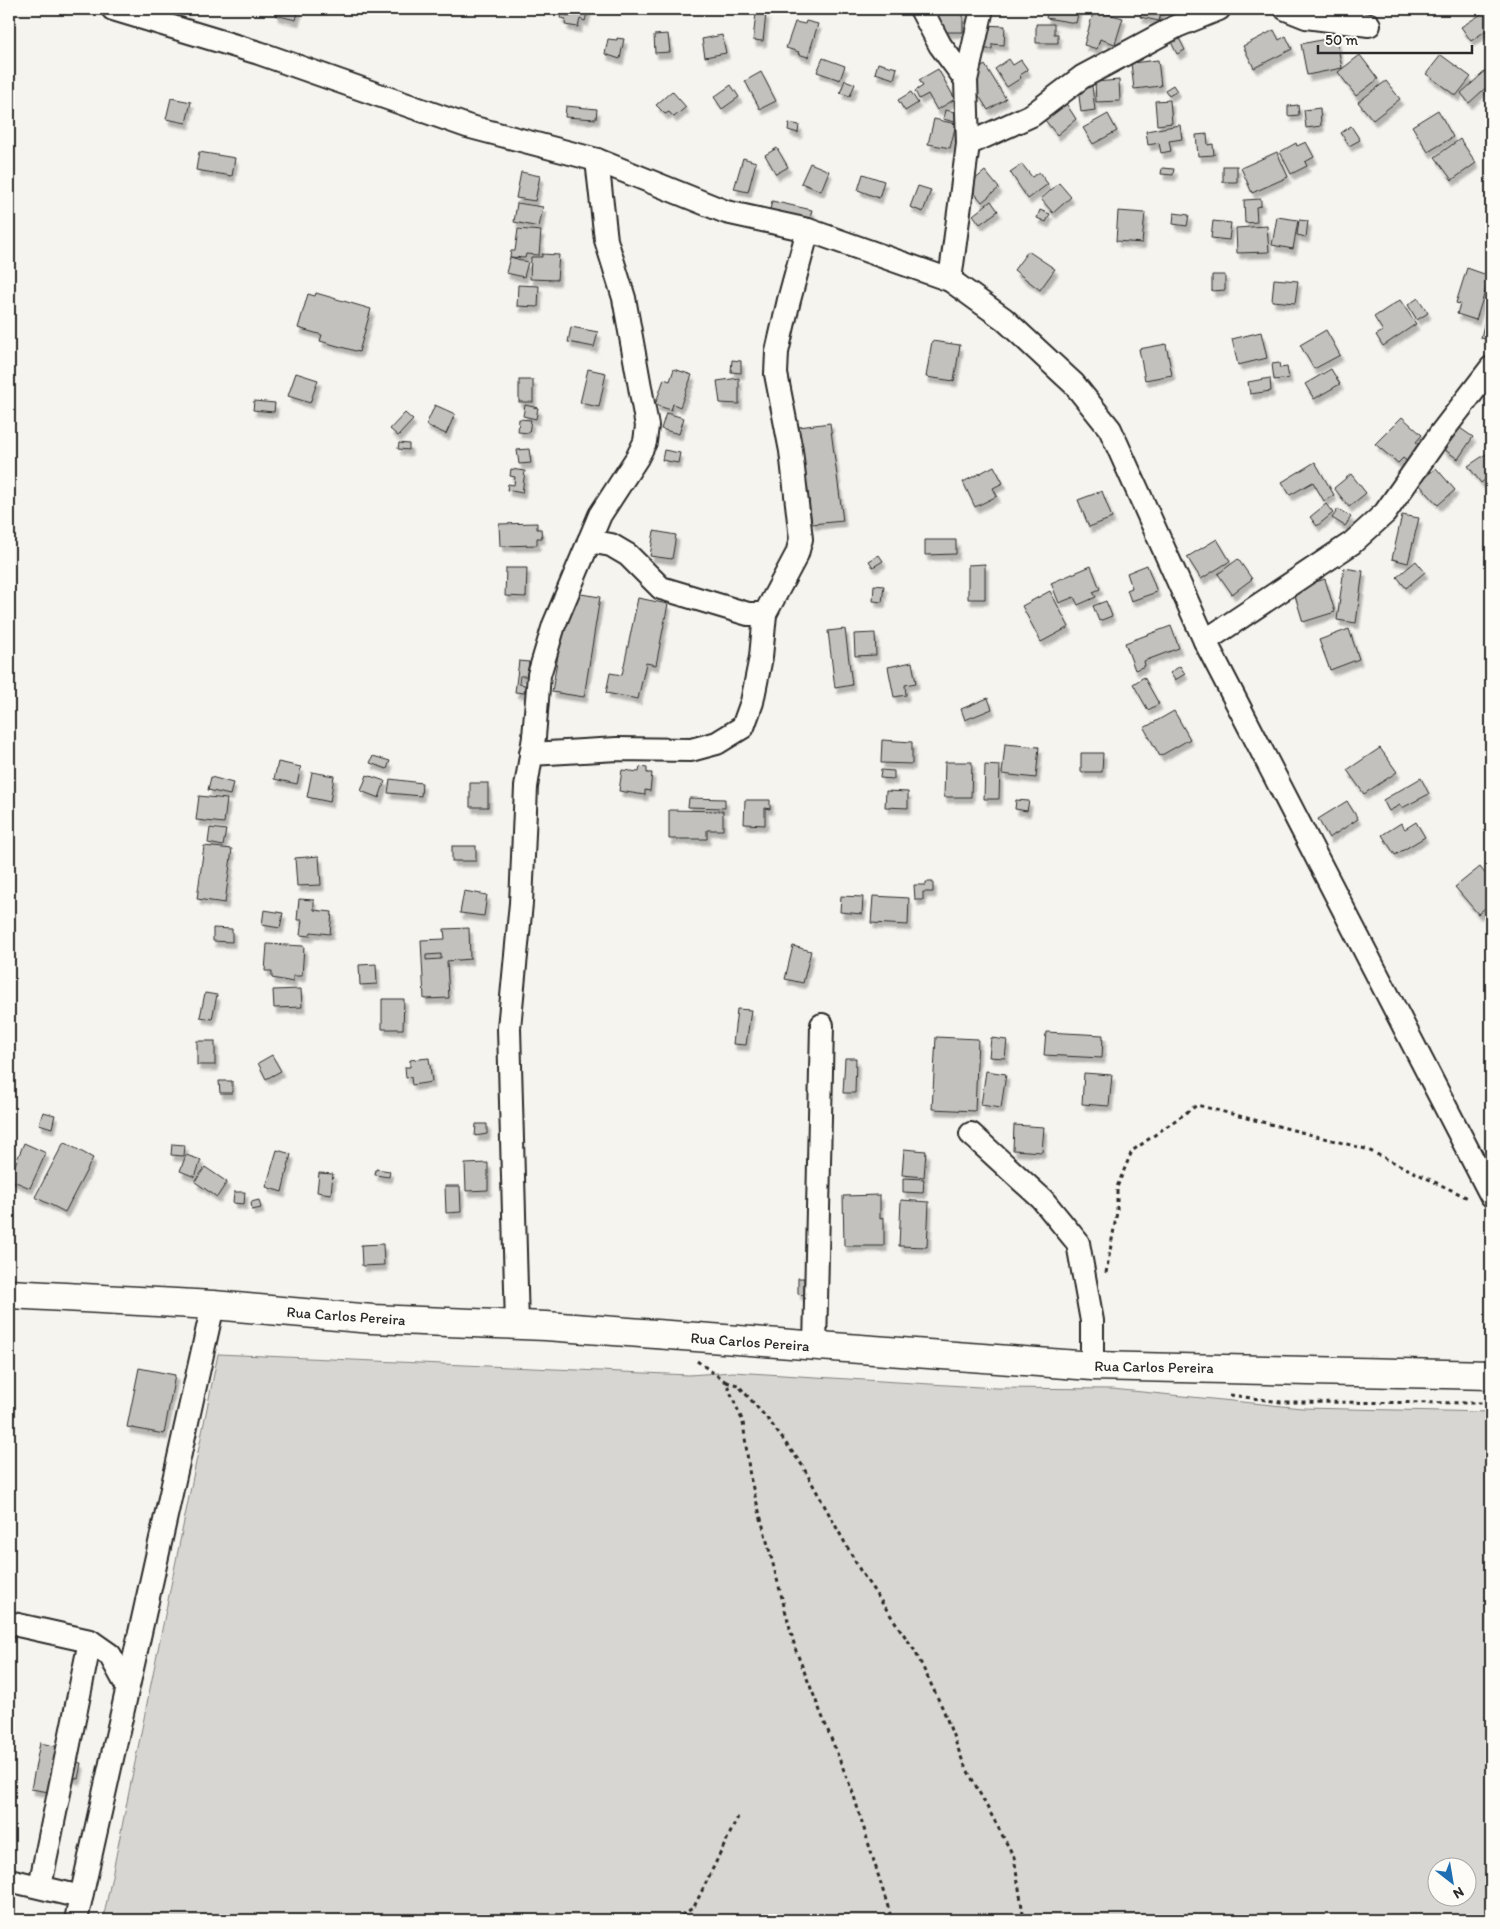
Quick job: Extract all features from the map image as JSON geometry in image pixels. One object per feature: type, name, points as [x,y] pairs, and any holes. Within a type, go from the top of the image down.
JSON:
[{"type":"main road","name":"Rua Carlos Pereira","points":[[9,1294],[213,1305],[372,1320],[517,1325],[1092,1366],[1491,1375]]},
{"type":"street","points":[[921,9],[940,45],[966,80]]},
{"type":"street","points":[[950,280],[968,144],[966,80],[982,9]]},
{"type":"street","points":[[968,144],[1032,115],[1082,77],[1177,26],[1219,9]]},
{"type":"street","points":[[1286,9],[1306,17],[1369,25]]},
{"type":"street","points":[[124,10],[259,53],[467,126],[598,160],[726,212],[808,230],[950,280],[1004,319],[1074,384],[1110,429],[1205,641],[1482,1198]]},
{"type":"street","points":[[517,1325],[509,1028],[521,903],[526,787],[532,754],[539,675],[554,625],[600,515],[641,450],[645,442],[647,426],[624,298],[606,240],[598,160]]},
{"type":"street","points":[[532,754],[617,749],[691,750],[730,736],[742,727],[752,702],[761,657],[765,614],[797,554],[801,539],[791,450],[776,374],[777,352],[808,230]]},
{"type":"street","points":[[1205,641],[1352,543],[1386,513],[1441,433],[1491,368]]},
{"type":"street","points":[[589,541],[611,545],[628,555],[661,588],[748,614],[765,614]]},
{"type":"street","points":[[816,1347],[822,1026]]},
{"type":"street","points":[[971,1134],[1042,1199],[1078,1243],[1092,1321],[1092,1366]]},
{"type":"street","points":[[76,1920],[127,1686],[169,1512],[213,1305]]},
{"type":"street","points":[[9,1623],[90,1640],[110,1655],[127,1686]]},
{"type":"street","points":[[40,1886],[90,1640]]},
{"type":"street","points":[[9,1880],[81,1897]]},
{"type":"path","points":[[1104,1278],[1110,1261],[1112,1235],[1117,1212],[1117,1187],[1132,1152],[1197,1105],[1366,1149],[1482,1198]]},
{"type":"path","points":[[694,1360],[726,1382],[738,1385],[770,1422],[802,1465],[862,1572],[915,1651],[943,1709],[963,1762],[1014,1857],[1024,1920]]},
{"type":"path","points":[[726,1382],[743,1422],[750,1477],[796,1651],[854,1793],[892,1920]]},
{"type":"path","points":[[675,1920],[694,1907],[738,1817]]},
{"type":"path","points":[[1322,1920],[1330,1920]]},
{"type":"shaded area","points":[[218,1354],[689,1375],[733,1372],[996,1388],[1112,1389],[1302,1408],[1491,1412],[1491,1920],[103,1920]]},
{"type":"building","points":[[277,9],[299,9],[296,20],[275,15]]},
{"type":"building","points":[[572,9],[588,9],[585,21],[580,19],[578,27],[565,25],[566,19],[560,18],[561,14],[571,16]]},
{"type":"building","points":[[943,9],[959,9],[959,11],[963,11],[963,32],[937,32],[937,11],[942,11]]},
{"type":"building","points":[[1048,9],[1079,9],[1076,23],[1046,18]]},
{"type":"building","points":[[1142,9],[1162,9],[1159,21],[1140,17]]},
{"type":"building","points":[[1094,10],[1123,18],[1115,44],[1100,39],[1097,49],[1084,45]]},
{"type":"building","points":[[1486,11],[1491,18],[1491,27],[1471,41],[1461,27]]},
{"type":"building","points":[[756,13],[766,14],[763,41],[753,40]]},
{"type":"building","points":[[806,21],[818,24],[808,57],[786,48],[795,22],[805,24]]},
{"type":"building","points":[[1036,24],[1054,24],[1054,34],[1058,34],[1058,43],[1036,43]]},
{"type":"building","points":[[983,25],[1005,26],[1004,45],[992,44],[992,49],[982,49]]},
{"type":"building","points":[[1274,30],[1279,40],[1286,36],[1292,49],[1254,68],[1243,46]]},
{"type":"building","points":[[668,34],[670,52],[655,53],[654,35]]},
{"type":"building","points":[[722,35],[726,53],[705,57],[702,39]]},
{"type":"building","points":[[1178,36],[1185,50],[1177,54],[1170,40]]},
{"type":"building","points":[[1336,37],[1342,68],[1307,75],[1301,44]]},
{"type":"building","points":[[617,38],[624,39],[620,59],[605,54],[608,39],[617,40]]},
{"type":"building","points":[[1360,55],[1378,79],[1356,96],[1338,72]]},
{"type":"building","points":[[1441,55],[1471,77],[1456,96],[1426,74]]},
{"type":"building","points":[[823,58],[845,66],[840,80],[817,72]]},
{"type":"building","points":[[1009,59],[1013,65],[1021,60],[1028,70],[1020,75],[1021,78],[1007,87],[995,69]]},
{"type":"building","points":[[1158,60],[1161,86],[1134,89],[1131,63]]},
{"type":"building","points":[[878,63],[897,68],[894,79],[875,73]]},
{"type":"building","points":[[985,65],[1006,99],[988,110],[967,77]]},
{"type":"building","points":[[1491,66],[1491,83],[1469,103],[1461,93]]},
{"type":"building","points":[[938,69],[955,99],[937,110],[928,94],[919,99],[915,91],[923,86],[919,80]]},
{"type":"building","points":[[761,72],[776,101],[760,109],[745,81]]},
{"type":"building","points":[[845,80],[855,84],[850,96],[840,93]]},
{"type":"building","points":[[1119,80],[1120,101],[1096,102],[1095,82]]},
{"type":"building","points":[[1386,81],[1400,99],[1373,120],[1358,102]]},
{"type":"building","points":[[731,85],[739,97],[722,109],[714,97]]},
{"type":"building","points":[[1173,85],[1177,91],[1169,96],[1165,90]]},
{"type":"building","points":[[1092,86],[1095,110],[1081,112],[1078,88]]},
{"type":"building","points":[[672,91],[686,107],[674,117],[669,112],[665,114],[656,105]]},
{"type":"building","points":[[911,92],[918,103],[905,111],[898,100]]},
{"type":"building","points":[[171,98],[191,102],[186,123],[166,119]]},
{"type":"building","points":[[1170,100],[1172,123],[1157,125],[1155,101]]},
{"type":"building","points":[[1065,102],[1076,119],[1057,135],[1044,119]]},
{"type":"building","points":[[1298,105],[1299,115],[1288,116],[1288,106]]},
{"type":"building","points":[[566,106],[597,109],[596,119],[565,117]]},
{"type":"building","points":[[1320,108],[1321,126],[1306,128],[1304,110]]},
{"type":"building","points":[[945,110],[961,113],[959,123],[943,119]]},
{"type":"building","points":[[1438,110],[1453,137],[1428,152],[1412,126]]},
{"type":"building","points":[[1108,114],[1117,131],[1093,144],[1083,128]]},
{"type":"building","points":[[934,119],[956,124],[950,148],[928,144]]},
{"type":"building","points":[[789,123],[799,125],[798,133],[788,130]]},
{"type":"building","points":[[1180,125],[1182,139],[1169,141],[1171,151],[1161,153],[1159,143],[1148,145],[1146,131]]},
{"type":"building","points":[[1351,126],[1360,140],[1349,146],[1341,133]]},
{"type":"building","points":[[1207,134],[1208,145],[1213,144],[1214,155],[1198,156],[1196,135]]},
{"type":"building","points":[[1460,139],[1476,163],[1452,180],[1435,157]]},
{"type":"building","points":[[1306,142],[1314,157],[1305,162],[1307,166],[1291,174],[1280,152],[1296,143],[1297,146]]},
{"type":"building","points":[[777,148],[788,167],[776,174],[765,155]]},
{"type":"building","points":[[199,152],[235,158],[232,176],[196,170]]},
{"type":"building","points":[[1277,152],[1288,177],[1252,193],[1241,168]]},
{"type":"building","points":[[743,158],[756,162],[748,192],[734,189]]},
{"type":"building","points":[[810,163],[829,171],[821,191],[801,183]]},
{"type":"building","points":[[1022,164],[1032,177],[1039,172],[1048,184],[1028,199],[1010,172]]},
{"type":"building","points":[[1223,166],[1237,166],[1237,182],[1223,182]]},
{"type":"building","points":[[1162,168],[1174,169],[1173,175],[1161,174]]},
{"type":"building","points":[[985,171],[999,188],[982,202],[968,185]]},
{"type":"building","points":[[521,172],[540,176],[535,201],[516,198]]},
{"type":"building","points":[[863,174],[884,181],[879,198],[858,190]]},
{"type":"building","points":[[1059,183],[1071,197],[1053,213],[1041,199]]},
{"type":"building","points":[[918,186],[931,190],[923,212],[910,207]]},
{"type":"building","points":[[1261,199],[1261,206],[1256,207],[1257,222],[1245,223],[1244,200]]},
{"type":"building","points":[[772,201],[812,210],[808,227],[768,218]]},
{"type":"building","points":[[991,201],[998,211],[980,224],[973,215]]},
{"type":"building","points":[[517,203],[543,207],[539,227],[514,222]]},
{"type":"building","points":[[1040,210],[1050,214],[1046,222],[1037,218]]},
{"type":"building","points":[[1118,211],[1145,213],[1142,243],[1116,241]]},
{"type":"building","points":[[1174,213],[1189,215],[1187,226],[1173,224]]},
{"type":"building","points":[[1277,217],[1298,220],[1293,249],[1272,245]]},
{"type":"building","points":[[1299,220],[1308,221],[1306,237],[1297,235]]},
{"type":"building","points":[[1213,221],[1231,223],[1229,240],[1211,238]]},
{"type":"building","points":[[1267,226],[1269,252],[1237,253],[1236,228]]},
{"type":"building","points":[[518,229],[541,231],[539,255],[526,254],[525,258],[510,257],[511,251],[515,251]]},
{"type":"building","points":[[1028,251],[1055,269],[1040,290],[1014,270]]},
{"type":"building","points":[[542,254],[559,255],[557,280],[530,279],[531,257],[542,257]]},
{"type":"building","points":[[510,257],[528,262],[524,277],[506,273]]},
{"type":"building","points":[[1467,268],[1490,276],[1476,320],[1457,314],[1460,304],[1456,303]]},
{"type":"building","points":[[1212,275],[1225,275],[1225,290],[1212,291]]},
{"type":"building","points":[[1274,279],[1298,281],[1295,303],[1272,301]]},
{"type":"building","points":[[518,285],[539,286],[538,307],[517,306]]},
{"type":"building","points":[[316,293],[371,309],[359,352],[320,341],[322,335],[298,328],[308,294],[315,296]]},
{"type":"building","points":[[1418,298],[1428,313],[1417,320],[1408,305]]},
{"type":"building","points":[[1400,300],[1416,324],[1383,346],[1376,335],[1383,331],[1374,317]]},
{"type":"building","points":[[1486,315],[1491,316],[1491,340],[1481,338]]},
{"type":"building","points":[[571,327],[598,332],[594,347],[568,342]]},
{"type":"building","points":[[1326,330],[1340,355],[1314,369],[1300,345]]},
{"type":"building","points":[[1261,332],[1267,358],[1238,365],[1232,339]]},
{"type":"building","points":[[932,341],[960,345],[954,381],[926,377]]},
{"type":"building","points":[[1166,344],[1172,375],[1145,380],[1139,349]]},
{"type":"building","points":[[732,360],[741,361],[741,373],[731,372]]},
{"type":"building","points":[[1279,363],[1280,368],[1287,367],[1289,378],[1274,380],[1272,364]]},
{"type":"building","points":[[588,369],[606,373],[599,407],[580,403]]},
{"type":"building","points":[[674,369],[692,375],[680,407],[673,404],[671,410],[655,405],[664,379],[670,381]]},
{"type":"building","points":[[1331,369],[1340,384],[1314,399],[1305,384]]},
{"type":"building","points":[[296,373],[318,380],[310,403],[288,396]]},
{"type":"building","points":[[739,378],[739,404],[720,403],[717,381]]},
{"type":"building","points":[[1270,378],[1271,391],[1250,394],[1248,382]]},
{"type":"building","points":[[519,380],[533,380],[533,402],[519,402]]},
{"type":"building","points":[[254,401],[275,403],[274,412],[253,410]]},
{"type":"building","points":[[435,405],[455,414],[446,434],[426,425]]},
{"type":"building","points":[[525,405],[538,408],[536,419],[523,416]]},
{"type":"building","points":[[405,413],[413,420],[398,436],[390,429]]},
{"type":"building","points":[[666,413],[684,418],[679,434],[661,429]]},
{"type":"building","points":[[1402,417],[1422,435],[1416,442],[1421,446],[1408,462],[1403,458],[1398,463],[1375,444]]},
{"type":"building","points":[[519,419],[531,420],[529,433],[518,432]]},
{"type":"building","points":[[830,423],[843,521],[812,524],[799,427]]},
{"type":"building","points":[[1457,426],[1473,437],[1458,459],[1442,448]]},
{"type":"building","points":[[399,443],[409,444],[409,450],[398,449]]},
{"type":"building","points":[[529,449],[531,463],[519,464],[517,450]]},
{"type":"building","points":[[664,450],[680,453],[678,463],[662,460]]},
{"type":"building","points":[[1486,454],[1491,461],[1491,475],[1481,483],[1468,466]]},
{"type":"building","points":[[1315,462],[1334,495],[1324,501],[1313,482],[1290,495],[1282,482]]},
{"type":"building","points":[[994,466],[1003,483],[993,488],[997,496],[975,507],[963,482]]},
{"type":"building","points":[[1436,468],[1455,490],[1438,505],[1418,483]]},
{"type":"building","points":[[511,469],[525,471],[522,493],[507,490],[508,484],[514,485],[515,477],[510,476]]},
{"type":"building","points":[[1351,474],[1366,493],[1349,507],[1334,488]]},
{"type":"building","points":[[1102,491],[1112,518],[1089,527],[1078,500]]},
{"type":"building","points":[[1326,504],[1333,513],[1317,526],[1310,517]]},
{"type":"building","points":[[1338,509],[1351,517],[1345,526],[1332,518]]},
{"type":"building","points":[[1402,515],[1419,518],[1408,563],[1392,559]]},
{"type":"building","points":[[537,523],[537,529],[541,529],[542,538],[537,538],[537,545],[500,546],[499,524]]},
{"type":"building","points":[[654,531],[676,535],[672,559],[650,556]]},
{"type":"building","points":[[1217,539],[1230,561],[1201,579],[1187,557]]},
{"type":"building","points":[[925,540],[956,540],[956,554],[925,555]]},
{"type":"building","points":[[879,555],[883,561],[873,567],[869,561]]},
{"type":"building","points":[[1238,559],[1252,579],[1232,594],[1218,574]]},
{"type":"building","points":[[1416,561],[1425,572],[1406,588],[1397,577]]},
{"type":"building","points":[[985,564],[985,599],[968,599],[968,565]]},
{"type":"building","points":[[1147,565],[1157,592],[1131,601],[1127,590],[1132,588],[1127,573]]},
{"type":"building","points":[[1091,566],[1100,589],[1093,592],[1096,597],[1078,605],[1074,597],[1059,603],[1051,583]]},
{"type":"building","points":[[506,568],[527,568],[526,597],[505,596]]},
{"type":"building","points":[[1344,568],[1363,571],[1356,623],[1337,620]]},
{"type":"building","points":[[1325,579],[1335,612],[1303,622],[1293,589]]},
{"type":"building","points":[[874,585],[884,586],[882,602],[873,601]]},
{"type":"building","points":[[1050,591],[1069,627],[1041,642],[1022,606]]},
{"type":"building","points":[[568,592],[600,597],[584,697],[552,692]]},
{"type":"building","points":[[638,598],[668,604],[656,665],[646,663],[638,699],[606,693],[610,673],[622,675]]},
{"type":"building","points":[[1106,601],[1112,616],[1099,621],[1093,606]]},
{"type":"building","points":[[1171,626],[1179,648],[1144,661],[1145,666],[1135,670],[1125,643]]},
{"type":"building","points":[[845,629],[852,685],[835,688],[828,631]]},
{"type":"building","points":[[1349,629],[1359,659],[1330,670],[1319,640]]},
{"type":"building","points":[[875,633],[876,655],[855,656],[854,634]]},
{"type":"building","points":[[519,661],[529,662],[527,676],[520,676],[519,684],[525,685],[524,693],[515,692]]},
{"type":"building","points":[[912,662],[916,683],[905,685],[906,695],[894,697],[888,667]]},
{"type":"building","points":[[1180,666],[1185,674],[1175,680],[1170,673]]},
{"type":"building","points":[[1144,677],[1159,704],[1148,710],[1133,684]]},
{"type":"building","points":[[988,698],[992,709],[965,720],[961,709]]},
{"type":"building","points":[[1174,711],[1190,739],[1160,756],[1144,728]]},
{"type":"building","points":[[882,740],[912,742],[912,764],[881,763]]},
{"type":"building","points":[[1005,744],[1039,747],[1036,778],[1002,774]]},
{"type":"building","points":[[1380,748],[1397,772],[1364,794],[1347,770]]},
{"type":"building","points":[[1081,753],[1103,753],[1102,772],[1081,772]]},
{"type":"building","points":[[373,756],[390,761],[387,769],[370,763]]},
{"type":"building","points":[[278,762],[301,767],[297,784],[274,779]]},
{"type":"building","points":[[945,762],[972,762],[971,797],[944,797]]},
{"type":"building","points":[[985,765],[1000,766],[999,799],[984,799]]},
{"type":"building","points":[[640,767],[647,768],[647,773],[652,773],[650,791],[645,790],[645,795],[619,791],[622,770],[639,772]]},
{"type":"building","points":[[881,770],[894,771],[894,779],[880,778]]},
{"type":"building","points":[[312,772],[334,776],[330,802],[307,797]]},
{"type":"building","points":[[367,775],[385,781],[379,798],[361,791]]},
{"type":"building","points":[[211,777],[233,783],[230,795],[208,790]]},
{"type":"building","points":[[1421,778],[1429,794],[1402,808],[1400,805],[1389,811],[1383,800]]},
{"type":"building","points":[[390,779],[422,783],[421,796],[388,793]]},
{"type":"building","points":[[470,783],[488,783],[488,807],[470,807]]},
{"type":"building","points":[[886,791],[908,792],[908,808],[885,807]]},
{"type":"building","points":[[199,796],[227,799],[224,823],[196,820]]},
{"type":"building","points":[[689,798],[725,799],[725,808],[688,807]]},
{"type":"building","points":[[745,800],[770,800],[770,809],[765,808],[765,825],[744,824]]},
{"type":"building","points":[[1016,800],[1029,801],[1027,811],[1015,809]]},
{"type":"building","points":[[1347,801],[1358,819],[1329,838],[1318,819]]},
{"type":"building","points":[[669,810],[723,811],[723,830],[707,830],[707,839],[669,839]]},
{"type":"building","points":[[1416,822],[1425,837],[1395,855],[1382,835],[1401,823],[1405,829]]},
{"type":"building","points":[[210,828],[226,830],[223,846],[208,843]]},
{"type":"building","points":[[204,846],[232,849],[225,903],[197,899]]},
{"type":"building","points":[[452,846],[476,846],[476,861],[452,861]]},
{"type":"building","points":[[319,856],[321,885],[297,886],[295,858]]},
{"type":"building","points":[[1480,867],[1491,881],[1491,903],[1478,914],[1455,887]]},
{"type":"building","points":[[926,882],[933,882],[933,892],[923,892],[923,900],[915,900],[914,885],[926,885]]},
{"type":"building","points":[[464,891],[487,895],[484,916],[460,913]]},
{"type":"building","points":[[841,896],[863,897],[862,914],[840,912]]},
{"type":"building","points":[[873,896],[909,898],[908,925],[871,923]]},
{"type":"building","points":[[299,899],[314,900],[314,910],[332,912],[330,934],[311,932],[310,936],[300,935],[302,920],[297,920]]},
{"type":"building","points":[[264,910],[283,913],[280,928],[262,925]]},
{"type":"building","points":[[213,928],[232,929],[232,942],[213,941]]},
{"type":"building","points":[[469,928],[470,959],[447,961],[449,998],[424,999],[421,940],[445,939],[444,929]],"holes":[[[441,954],[441,959],[426,960],[426,955]]]},
{"type":"building","points":[[267,944],[304,946],[302,976],[293,976],[293,982],[272,978],[272,971],[265,971]]},
{"type":"building","points":[[793,946],[811,951],[803,983],[785,979]]},
{"type":"building","points":[[376,964],[377,984],[360,985],[359,965]]},
{"type":"building","points":[[301,989],[302,1007],[274,1008],[273,990]]},
{"type":"building","points":[[205,993],[217,995],[212,1019],[200,1017]]},
{"type":"building","points":[[382,999],[404,999],[403,1029],[382,1029]]},
{"type":"building","points":[[737,1009],[751,1010],[746,1045],[733,1044]]},
{"type":"building","points":[[1046,1032],[1103,1035],[1102,1058],[1044,1055]]},
{"type":"building","points":[[936,1037],[978,1039],[975,1111],[932,1109]]},
{"type":"building","points":[[991,1038],[1007,1040],[1005,1058],[989,1057]]},
{"type":"building","points":[[197,1041],[215,1041],[215,1065],[197,1065]]},
{"type":"building","points":[[272,1055],[281,1071],[266,1079],[258,1063]]},
{"type":"building","points":[[429,1058],[432,1082],[412,1085],[411,1077],[406,1078],[405,1067],[410,1067],[410,1060]]},
{"type":"building","points":[[845,1058],[856,1058],[855,1093],[843,1093]]},
{"type":"building","points":[[986,1071],[1006,1074],[1001,1108],[981,1105]]},
{"type":"building","points":[[1084,1073],[1112,1075],[1109,1106],[1082,1104]]},
{"type":"building","points":[[219,1081],[232,1081],[232,1093],[220,1093]]},
{"type":"building","points":[[43,1112],[55,1115],[52,1128],[39,1124]]},
{"type":"building","points":[[476,1124],[487,1124],[487,1134],[475,1136]]},
{"type":"building","points":[[1014,1125],[1044,1127],[1042,1152],[1013,1150]]},
{"type":"building","points":[[64,1142],[93,1158],[65,1212],[35,1197]]},
{"type":"building","points":[[24,1143],[46,1153],[30,1188],[9,1179]]},
{"type":"building","points":[[172,1144],[185,1145],[184,1156],[171,1155]]},
{"type":"building","points":[[904,1149],[926,1151],[924,1177],[902,1175]]},
{"type":"building","points":[[277,1150],[291,1154],[282,1192],[266,1187]]},
{"type":"building","points":[[186,1155],[201,1160],[195,1177],[180,1171]]},
{"type":"building","points":[[488,1163],[488,1190],[466,1191],[465,1164]]},
{"type":"building","points":[[205,1167],[227,1182],[217,1197],[195,1182]]},
{"type":"building","points":[[376,1169],[390,1171],[389,1177],[375,1175]]},
{"type":"building","points":[[319,1173],[333,1174],[331,1194],[317,1192]]},
{"type":"building","points":[[903,1178],[924,1179],[923,1193],[903,1192]]},
{"type":"building","points":[[445,1186],[460,1186],[461,1212],[446,1213]]},
{"type":"building","points":[[234,1192],[245,1192],[244,1204],[233,1203]]},
{"type":"building","points":[[880,1195],[880,1218],[884,1217],[884,1246],[844,1246],[843,1196]]},
{"type":"building","points":[[259,1200],[261,1208],[252,1210],[251,1202]]},
{"type":"building","points":[[901,1200],[929,1202],[927,1247],[899,1246]]},
{"type":"building","points":[[383,1244],[384,1265],[362,1266],[361,1245]]},
{"type":"building","points":[[798,1278],[804,1278],[804,1295],[798,1294]]},
{"type":"building","points":[[139,1368],[175,1375],[164,1434],[127,1427]]},
{"type":"building","points":[[40,1743],[64,1748],[55,1793],[31,1789]]},
{"type":"building","points":[[74,1762],[81,1763],[78,1779],[71,1777]]}]
